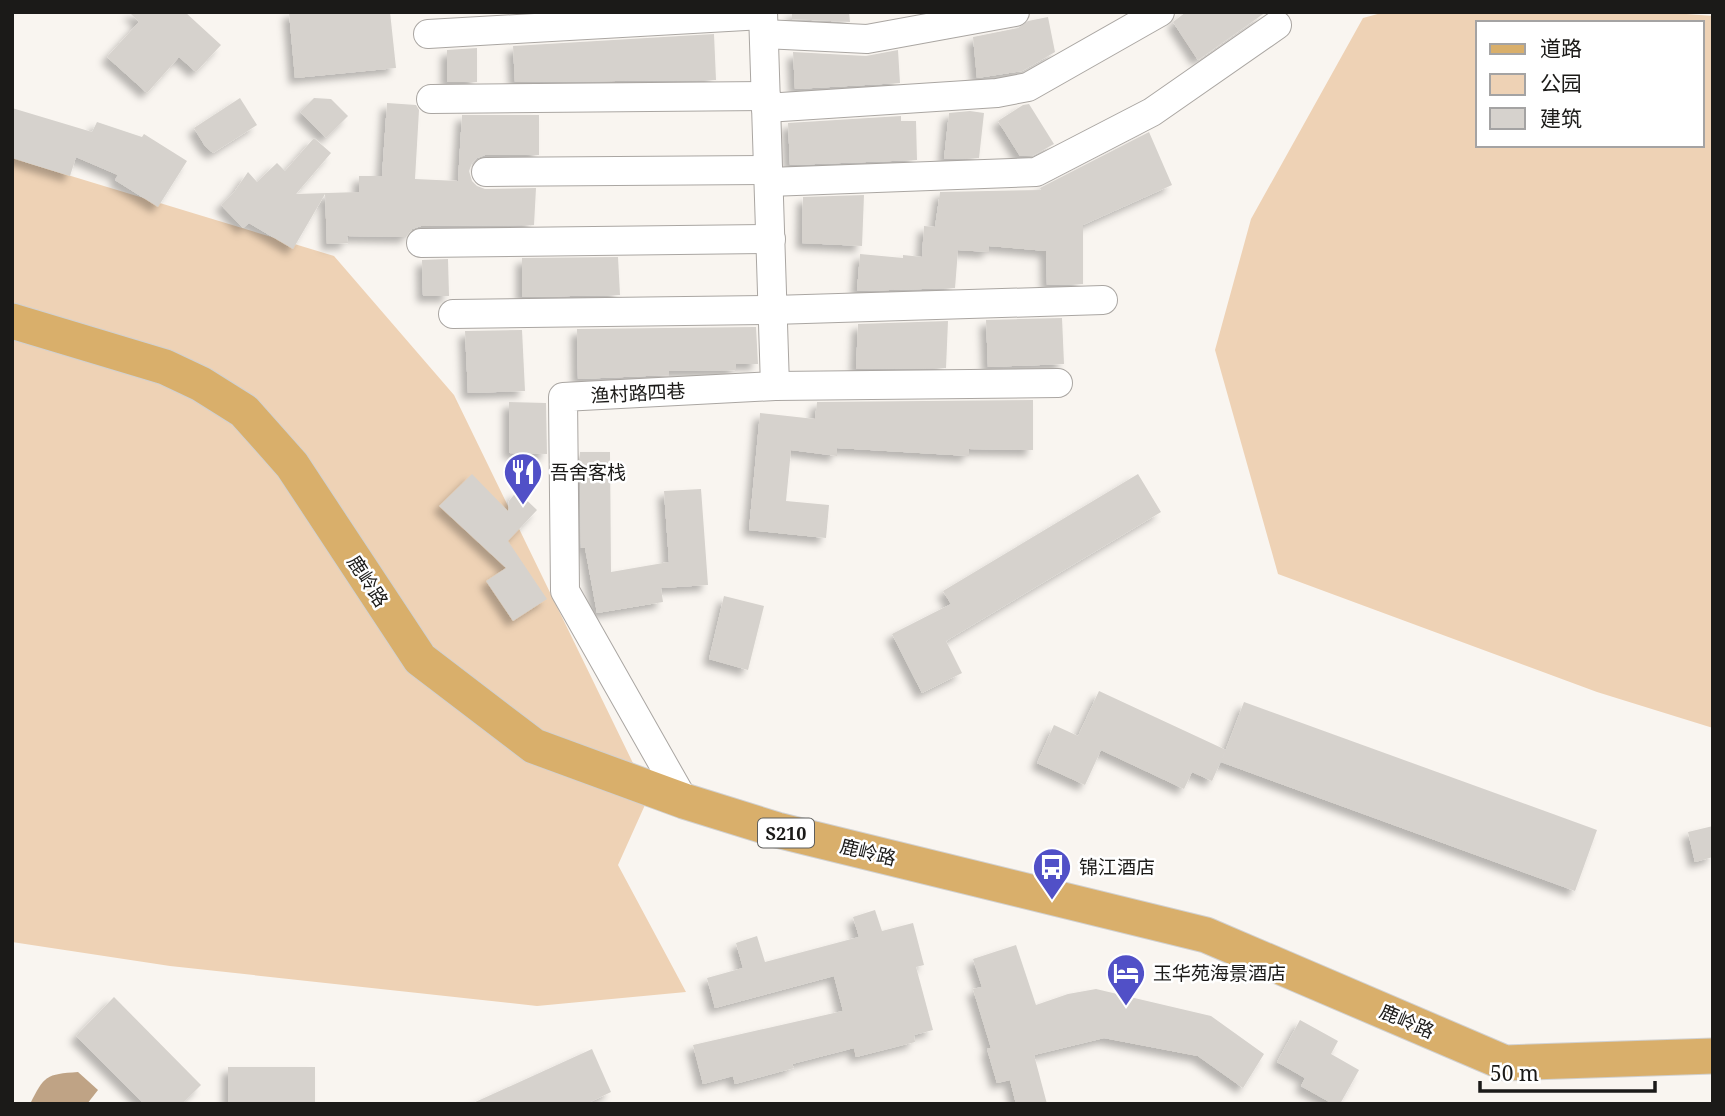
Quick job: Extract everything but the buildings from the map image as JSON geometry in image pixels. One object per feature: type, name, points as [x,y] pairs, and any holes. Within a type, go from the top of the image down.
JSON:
[{"type":"main road","name":"鹿岭路","points":[[12,321],[165,367],[201,384],[244,411],[270,437],[292,465],[420,659],[534,746],[684,801],[777,830],[1206,935],[1505,1063],[1713,1056]]},
{"type":"street","points":[[428,34],[763,21],[867,39],[1015,12]]},
{"type":"street","points":[[432,99],[766,102],[997,93],[1028,88],[1160,12]]},
{"type":"street","points":[[763,21],[775,386],[1058,383]]},
{"type":"street","points":[[486,172],[769,176],[1036,172],[1152,112],[1277,25]]},
{"type":"street","points":[[421,243],[771,239]]},
{"type":"street","points":[[453,314],[773,310],[1102,300]]},
{"type":"street","name":"渔村路四巷","points":[[684,801],[565,591],[563,397],[775,386]]},
{"type":"green space","points":[[1385,12],[1660,12],[1713,16],[1713,728],[1597,692],[1278,574],[1215,350],[1251,219],[1363,18]]},
{"type":"green space","points":[[12,155],[25,162],[334,256],[454,395],[649,796],[618,865],[686,992],[537,1006],[170,966],[12,942]]},
{"type":"shaded area","points":[[78,1072],[98,1090],[87,1104],[30,1104],[47,1078]]},
{"type":"place","name":"吾舍客栈","points":[[523,506]]},
{"type":"place","name":"锦江酒店","points":[[1052,901]]},
{"type":"place","name":"玉华苑海景酒店","points":[[1126,1007]]}]
